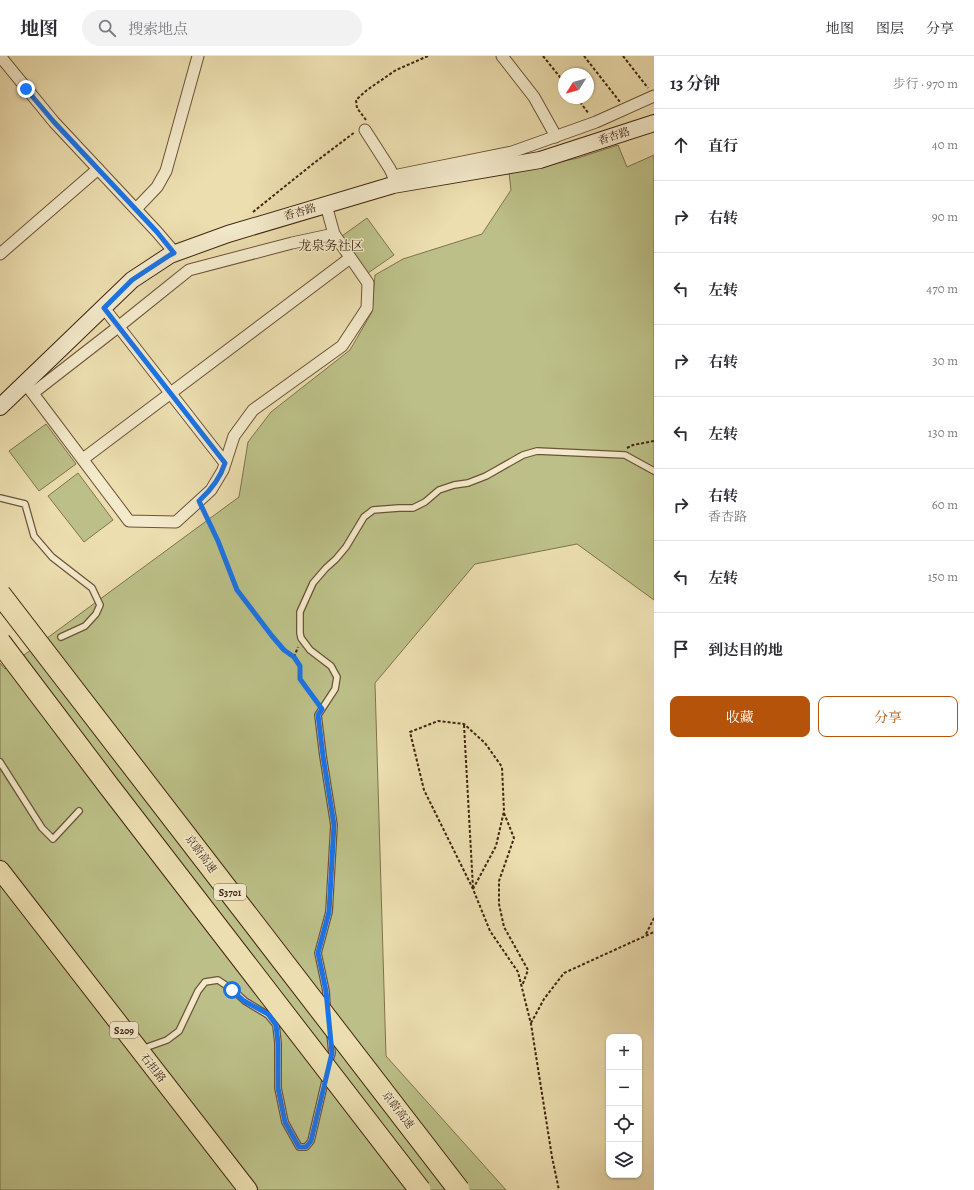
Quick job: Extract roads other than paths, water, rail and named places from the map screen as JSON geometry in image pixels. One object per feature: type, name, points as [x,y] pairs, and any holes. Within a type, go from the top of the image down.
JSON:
[{"type":"highway","name":"京蔚高速","points":[[0,594],[136,768],[459,1190]]},
{"type":"highway","name":"S3701","points":[[0,642],[108,785],[420,1190]]},
{"type":"main road","name":"石担路","points":[[0,870],[248,1190]]},
{"type":"street","points":[[0,56],[54,122],[136,209],[174,253]]},
{"type":"street","points":[[136,209],[156,187],[166,171],[198,56]]},
{"type":"street","points":[[502,56],[534,97],[555,137]]},
{"type":"street","points":[[365,130],[395,180],[512,152],[596,122],[626,109],[652,93]]},
{"type":"street","name":"香杏路","points":[[0,407],[29,388],[132,280],[174,253],[395,180],[540,160],[654,124]]},
{"type":"street","points":[[0,254],[98,169]]},
{"type":"street","points":[[326,204],[334,234],[368,283],[367,308],[342,346],[253,410],[234,436],[223,470],[211,490],[176,522],[129,521],[29,388],[118,327],[188,270],[334,234]]},
{"type":"street","points":[[83,459],[350,258]]},
{"type":"street","points":[[104,308],[225,463]]},
{"type":"lane","points":[[139,1050],[167,1040],[179,1031],[198,991],[204,982],[218,980],[244,1001],[268,1014],[276,1025],[278,1043],[278,1088],[285,1122],[299,1147],[306,1147],[311,1141],[332,1053],[326,991],[318,953],[329,912],[334,825],[318,715],[335,689],[338,677],[330,666],[310,650],[300,632],[300,612],[313,583],[346,547],[364,517],[373,510],[413,508],[425,502],[439,490],[454,485],[468,483],[486,476],[523,455],[537,451],[625,455],[654,471]]},
{"type":"lane","points":[[0,498],[25,504],[34,536],[52,557],[92,588],[100,605],[96,614],[85,626],[61,637]]},
{"type":"lane","points":[[0,762],[42,828],[53,839],[79,812]]},
{"type":"district","name":"龙泉务社区","points":[[331,245]]}]
